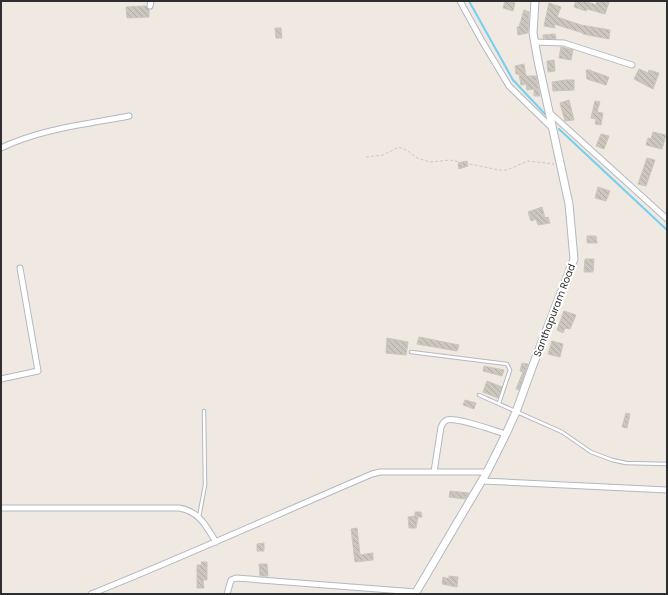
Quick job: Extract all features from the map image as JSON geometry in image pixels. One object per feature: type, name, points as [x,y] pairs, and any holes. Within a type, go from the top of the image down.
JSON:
[{"type":"main road","name":"Santhapuram Road","points":[[415,593],[485,476],[506,434],[516,412],[574,259],[569,204],[534,42],[533,11],[535,1]]},
{"type":"street","points":[[460,1],[482,42],[509,86],[553,130]]},
{"type":"street","points":[[534,42],[564,43],[632,65]]},
{"type":"street","points":[[548,111],[667,219]]},
{"type":"street","points":[[1,148],[14,142],[71,126],[129,116]]},
{"type":"street","points":[[1,379],[38,371],[20,268]]},
{"type":"street","points":[[434,472],[441,426],[443,422],[447,420],[459,421],[506,434]]},
{"type":"street","points":[[91,594],[216,542],[255,523],[380,472],[434,472],[667,490]]},
{"type":"street","points":[[1,508],[179,508],[190,510],[199,517],[216,542]]},
{"type":"street","points":[[227,594],[231,580],[236,578],[415,593]]},
{"type":"lane","points":[[412,352],[507,364],[510,370],[499,403]]},
{"type":"lane","points":[[479,395],[562,432],[591,452],[612,460],[626,463],[667,464]]},
{"type":"lane","points":[[199,517],[205,485],[204,411]]},
{"type":"path","points":[[366,156],[383,155],[399,147],[408,151],[417,158],[430,162],[450,160],[498,170],[507,170],[528,161],[561,164]]},
{"type":"building","points":[[505,1],[515,3],[513,11],[503,8]]},
{"type":"building","points":[[576,1],[585,1],[596,5],[597,1],[609,2],[605,14],[587,9],[586,11],[574,7]]},
{"type":"building","points":[[549,3],[561,7],[557,17],[581,25],[610,30],[609,39],[583,34],[554,24],[555,28],[544,26]]},
{"type":"building","points":[[146,6],[149,10],[149,17],[127,18],[126,7]]},
{"type":"building","points":[[524,10],[529,12],[528,33],[518,35],[517,27],[519,27]]},
{"type":"building","points":[[275,28],[281,28],[282,38],[276,38]]},
{"type":"building","points":[[555,34],[556,39],[543,38],[543,35]]},
{"type":"building","points":[[561,47],[573,50],[571,60],[559,58]]},
{"type":"building","points":[[554,60],[555,71],[548,72],[547,61]]},
{"type":"building","points":[[524,64],[526,76],[536,76],[540,96],[534,96],[534,89],[527,90],[526,84],[521,85],[519,74],[516,74],[515,66]]},
{"type":"building","points":[[639,69],[648,73],[649,70],[659,73],[653,89],[634,79]]},
{"type":"building","points":[[586,70],[591,70],[609,77],[606,85],[587,79]]},
{"type":"building","points":[[574,80],[574,90],[553,91],[552,82]]},
{"type":"building","points":[[569,100],[574,120],[565,121],[560,103]]},
{"type":"building","points":[[595,101],[600,102],[597,112],[603,113],[601,125],[595,124],[596,119],[591,118]]},
{"type":"building","points":[[653,132],[666,135],[662,149],[646,145],[648,138],[651,139]]},
{"type":"building","points":[[601,134],[609,136],[604,149],[596,146]]},
{"type":"building","points":[[647,158],[655,160],[646,186],[638,184]]},
{"type":"building","points":[[467,161],[468,166],[459,169],[458,163]]},
{"type":"building","points":[[598,187],[610,191],[606,201],[595,198]]},
{"type":"building","points":[[542,207],[545,218],[548,217],[550,223],[538,225],[536,219],[531,221],[528,212]]},
{"type":"building","points":[[587,236],[596,236],[597,243],[587,243]]},
{"type":"building","points":[[585,259],[594,259],[593,272],[584,272]]},
{"type":"building","points":[[564,311],[576,315],[570,329],[565,328],[563,333],[557,330]]},
{"type":"building","points":[[419,337],[459,345],[457,351],[417,344]]},
{"type":"building","points":[[387,338],[408,342],[406,355],[386,353]]},
{"type":"building","points":[[552,341],[563,344],[560,357],[548,354]]},
{"type":"building","points":[[522,363],[528,364],[519,390],[516,389],[523,372],[520,371]]},
{"type":"building","points":[[484,366],[504,370],[502,376],[483,371]]},
{"type":"building","points":[[487,381],[502,387],[498,398],[483,392]]},
{"type":"building","points":[[465,400],[476,403],[474,409],[463,405]]},
{"type":"building","points":[[626,413],[630,414],[627,428],[622,427]]},
{"type":"building","points":[[450,491],[469,493],[465,499],[449,497]]},
{"type":"building","points":[[415,512],[421,512],[422,517],[418,517],[416,528],[409,528],[408,517],[415,516]]},
{"type":"building","points":[[357,528],[360,555],[373,553],[373,560],[355,562],[351,529]]},
{"type":"building","points":[[264,543],[264,551],[257,551],[257,544]]},
{"type":"building","points":[[201,562],[207,562],[207,580],[203,580],[204,588],[197,588],[197,565],[202,565]]},
{"type":"building","points":[[259,564],[267,564],[268,576],[260,576]]},
{"type":"building","points":[[449,576],[458,577],[457,587],[442,584],[443,577],[449,579]]},
{"type":"waterway","points":[[469,1],[513,80],[545,114]]},
{"type":"waterway","points":[[559,129],[667,230]]}]
